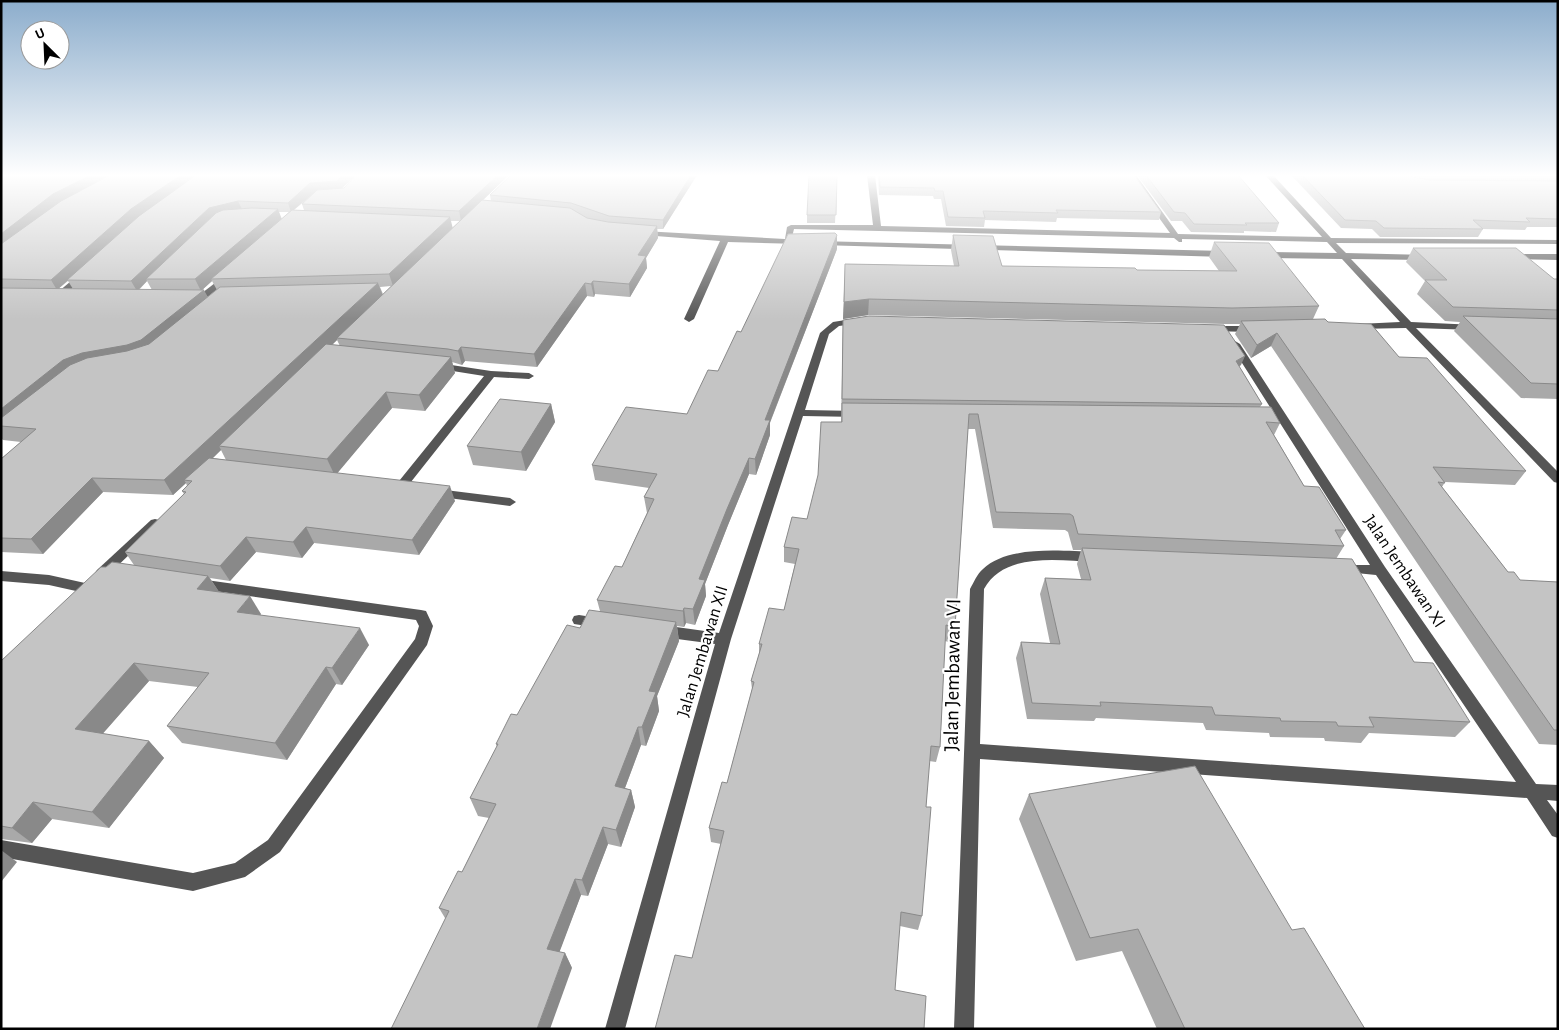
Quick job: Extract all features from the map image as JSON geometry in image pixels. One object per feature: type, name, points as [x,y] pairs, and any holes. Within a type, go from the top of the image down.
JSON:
[{"type":"street","points":[[876,223],[877,229]]},
{"type":"street","points":[[1166,223],[1188,253]]},
{"type":"street","points":[[1313,223],[1408,325],[1558,479]]},
{"type":"street","points":[[794,242],[788,238],[791,227],[796,226],[1328,240],[1558,242]]},
{"type":"street","points":[[630,232],[794,242],[1237,254]]},
{"type":"street","points":[[689,319],[724,239]]},
{"type":"street","points":[[1533,242],[1556,257]]},
{"type":"street","points":[[1257,255],[1435,257]]},
{"type":"street","points":[[1504,257],[1556,257]]},
{"type":"street","points":[[79,294],[56,294],[90,268]]},
{"type":"street","points":[[224,296],[201,295],[234,270]]},
{"type":"street","name":"Jalan Jembawan XII","points":[[614,1029],[724,639],[825,333],[836,324],[868,320]]},
{"type":"street","points":[[1349,327],[1408,325],[1484,328]]},
{"type":"street","points":[[1196,329],[1264,329]]},
{"type":"street","name":"Jalan Jembawan XI","points":[[1225,329],[1277,418],[1558,830]]},
{"type":"street","points":[[424,364],[490,374],[529,376]]},
{"type":"street","points":[[490,374],[394,488],[510,502]]},
{"type":"street","points":[[798,413],[868,414]]},
{"type":"street","points":[[1,576],[49,580],[82,591],[163,515]]},
{"type":"street","name":"Jalan Jembawan VI","points":[[964,1029],[977,589],[988,572],[1006,560],[1055,556],[1104,558]]},
{"type":"street","points":[[1331,568],[1380,570]]},
{"type":"street","points":[[105,570],[125,573]]},
{"type":"street","points":[[1,848],[193,882],[240,871],[274,846],[422,641],[426,626],[422,616],[184,581]]},
{"type":"street","points":[[579,620],[618,625]]},
{"type":"street","points":[[647,629],[724,639]]},
{"type":"street","points":[[973,751],[1558,793]]},
{"type":"building","points":[[1,223],[15,223],[1,234]]},
{"type":"building","points":[[30,223],[115,223],[51,280],[1,279],[1,244]]},
{"type":"building","points":[[131,223],[193,223],[131,281],[67,280]]},
{"type":"building","points":[[205,223],[261,223],[195,279],[146,279]]},
{"type":"building","points":[[277,223],[444,223],[389,274],[211,279]]},
{"type":"building","points":[[458,223],[621,223],[657,226],[638,255],[646,256],[629,284],[593,281],[591,284],[585,283],[534,354],[461,347],[458,351],[337,338]]},
{"type":"building","points":[[1245,223],[1247,225],[1194,224]]},
{"type":"building","points":[[1378,223],[1476,223],[1483,229],[1384,228]]},
{"type":"building","points":[[835,233],[837,235],[765,420],[770,420],[755,459],[749,458],[727,509],[699,579],[705,580],[693,609],[684,608],[683,611],[597,600],[615,566],[622,567],[654,499],[644,497],[657,474],[592,465],[626,407],[687,414],[708,370],[718,371],[737,331],[741,332],[788,234]]},
{"type":"building","points":[[953,235],[993,236],[1002,266],[1135,268],[1137,270],[1237,271],[1214,242],[1269,243],[1319,306],[1232,308],[869,299],[844,302],[845,264],[959,266]]},
{"type":"building","points":[[1413,248],[1516,248],[1554,279],[1558,279],[1558,310],[1453,307],[1425,280],[1447,280]]},
{"type":"building","points":[[378,283],[164,480],[92,478],[31,539],[1,538],[1,459],[36,429],[1,426],[1,418],[70,365],[87,358],[127,351],[149,344],[220,287]]},
{"type":"building","points":[[1,288],[204,290],[141,340],[127,345],[82,353],[63,360],[1,409]]},
{"type":"building","points":[[869,316],[1224,325],[1245,356],[1236,361],[1262,404],[842,399],[843,320]]},
{"type":"building","points":[[1463,316],[1558,319],[1558,384],[1531,383]]},
{"type":"building","points":[[1325,319],[1328,322],[1371,324],[1399,357],[1427,358],[1526,471],[1433,467],[1445,483],[1438,482],[1508,572],[1514,572],[1520,580],[1558,582],[1558,730],[1554,730],[1277,333],[1257,345],[1241,321]]},
{"type":"building","points":[[326,344],[451,357],[419,395],[386,392],[327,459],[219,446]]},
{"type":"building","points":[[500,399],[551,404],[521,452],[467,446]]},
{"type":"building","points":[[842,403],[1271,407],[1280,423],[1266,422],[1304,486],[1319,487],[1346,530],[1335,530],[1344,546],[1078,534],[1073,516],[1070,514],[996,512],[978,414],[969,414],[955,627],[946,625],[940,747],[931,746],[926,807],[931,807],[922,916],[901,912],[895,990],[926,996],[924,1029],[655,1029],[675,955],[692,958],[724,831],[709,828],[722,782],[727,783],[754,682],[751,681],[762,644],[759,644],[769,608],[784,610],[799,549],[784,547],[792,517],[807,519],[818,475],[821,422],[842,422]]},
{"type":"building","points":[[209,458],[450,486],[412,540],[306,527],[293,542],[246,537],[220,566],[125,552],[186,492],[182,491],[192,481],[184,480]]},
{"type":"building","points":[[1082,548],[1352,559],[1414,662],[1433,663],[1470,722],[1369,717],[1374,727],[1338,726],[1336,722],[1281,721],[1280,718],[1215,715],[1212,707],[1100,702],[1101,706],[1032,703],[1021,642],[1060,644],[1045,578],[1091,580]]},
{"type":"building","points":[[112,562],[208,576],[197,589],[250,596],[237,612],[360,628],[332,668],[326,667],[275,743],[167,726],[209,673],[134,663],[75,729],[149,741],[92,812],[33,802],[12,828],[1,826],[1,661],[101,567],[106,567]]},
{"type":"building","points":[[589,610],[676,622],[649,691],[656,692],[642,727],[638,727],[615,786],[631,790],[616,830],[603,827],[582,880],[575,879],[547,949],[565,953],[537,1029],[391,1029],[449,911],[439,908],[458,871],[462,872],[496,804],[470,798],[511,714],[517,715],[567,625],[580,628]]},
{"type":"building","points":[[1195,766],[1292,930],[1304,928],[1365,1029],[1185,1029],[1138,929],[1090,938],[1029,794]]}]
